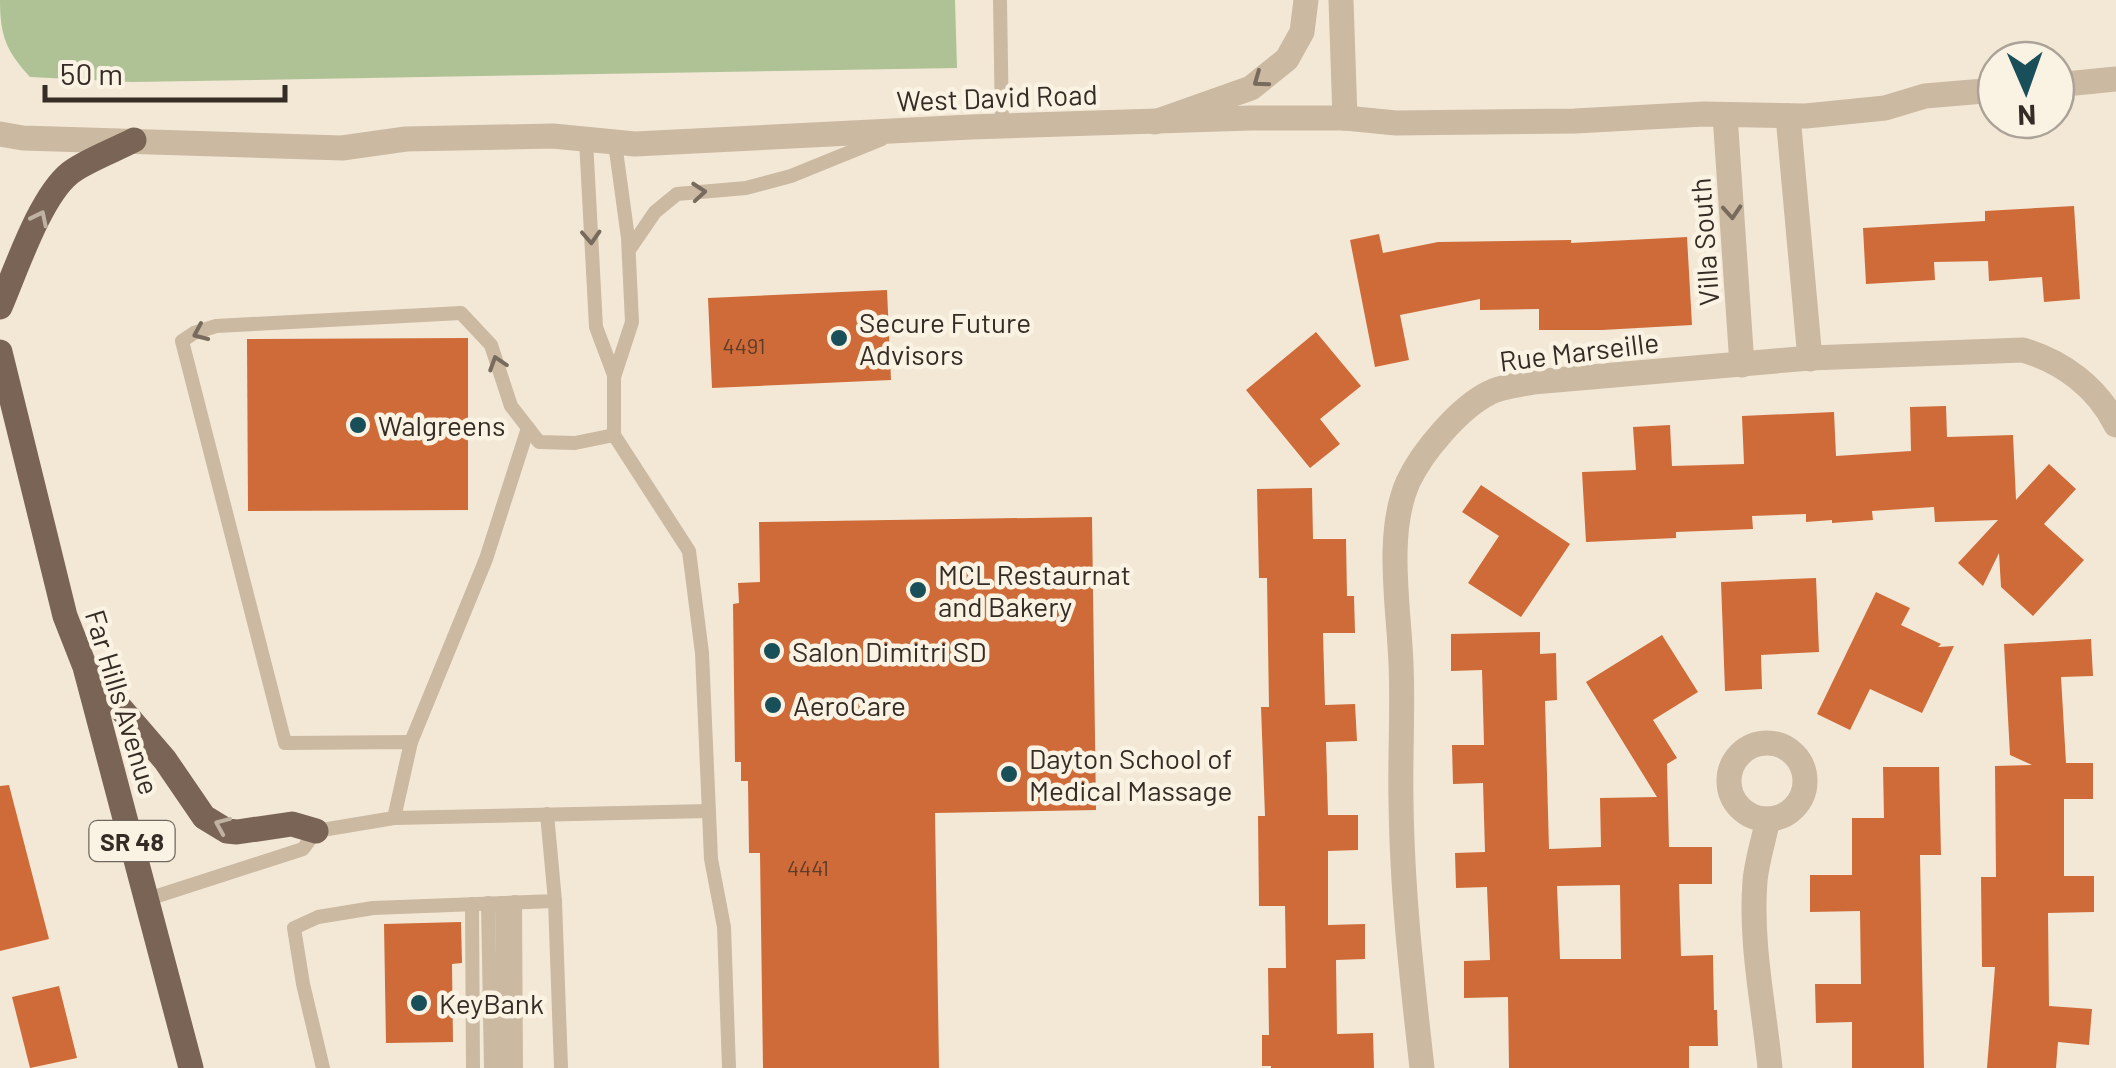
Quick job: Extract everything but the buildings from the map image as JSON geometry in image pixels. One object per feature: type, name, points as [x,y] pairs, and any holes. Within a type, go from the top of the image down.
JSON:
[{"type":"main road","points":[[0,306],[40,216],[60,184],[70,173],[134,140]]},
{"type":"main road","name":"Far Hills Avenue","points":[[0,352],[65,616],[85,666],[190,1068]]},
{"type":"main road","points":[[85,666],[166,760],[210,822],[236,832],[292,824],[316,831]]},
{"type":"street","points":[[1155,122],[1251,88],[1287,59],[1302,32],[1306,0]]},
{"type":"street","points":[[1341,0],[1345,118]]},
{"type":"street","points":[[2076,83],[2116,80]]},
{"type":"street","name":"West David Road","points":[[0,134],[23,138],[342,148],[406,139],[553,136],[635,144],[1252,118],[1345,118],[1396,123],[1788,116],[1886,108],[1925,96],[1976,92]]},
{"type":"street","name":"Villa South","points":[[1725,115],[1742,365]]},
{"type":"street","points":[[1788,116],[1810,359]]},
{"type":"street","name":"Rue Marseille","points":[[1422,1068],[1406,922],[1395,539],[1398,510],[1408,482],[1427,449],[1456,418],[1490,392],[1533,382],[1810,359],[2023,350],[2048,358],[2084,382],[2116,425]]},
{"type":"street","points":[[1768,819],[1755,879],[1755,925],[1770,1068]]},
{"type":"lane","points":[[1000,0],[1002,126]]},
{"type":"lane","points":[[628,251],[654,212],[677,194],[746,188],[791,176],[901,131]]},
{"type":"lane","points":[[586,140],[596,327],[614,376]]},
{"type":"lane","points":[[615,143],[632,322],[614,376],[614,435],[690,551],[702,653],[711,859],[724,928],[729,1068]]},
{"type":"lane","points":[[411,742],[285,743],[182,341],[216,326],[462,313],[491,345],[511,406],[538,442],[575,443],[614,435]]},
{"type":"lane","points":[[394,818],[411,742],[486,559],[528,428]]},
{"type":"lane","points":[[148,899],[303,849],[316,831],[394,818],[709,810]]},
{"type":"lane","points":[[547,814],[555,901],[561,1068]]},
{"type":"lane","points":[[323,1068],[294,928],[318,917],[374,908],[555,901]]},
{"type":"lane","points":[[473,1068],[494,903]]},
{"type":"lane","points":[[491,1068],[494,903]]},
{"type":"lane","points":[[494,903],[504,1068]]},
{"type":"lane","points":[[494,903],[516,1068]]},
{"type":"green space","points":[[0,0],[955,0],[957,68],[132,82],[30,77],[6,42]]},
{"type":"place","name":"Secure Future Advisors","points":[[839,338]]},
{"type":"place","name":"Walgreens","points":[[358,425]]},
{"type":"place","name":"MCL Restaurnat and Bakery","points":[[918,590]]},
{"type":"place","name":"Salon Dimitri SD","points":[[772,651]]},
{"type":"place","name":"AeroCare","points":[[773,705]]},
{"type":"place","name":"Dayton School of Medical Massage","points":[[1009,774]]},
{"type":"place","name":"KeyBank","points":[[419,1003]]}]
